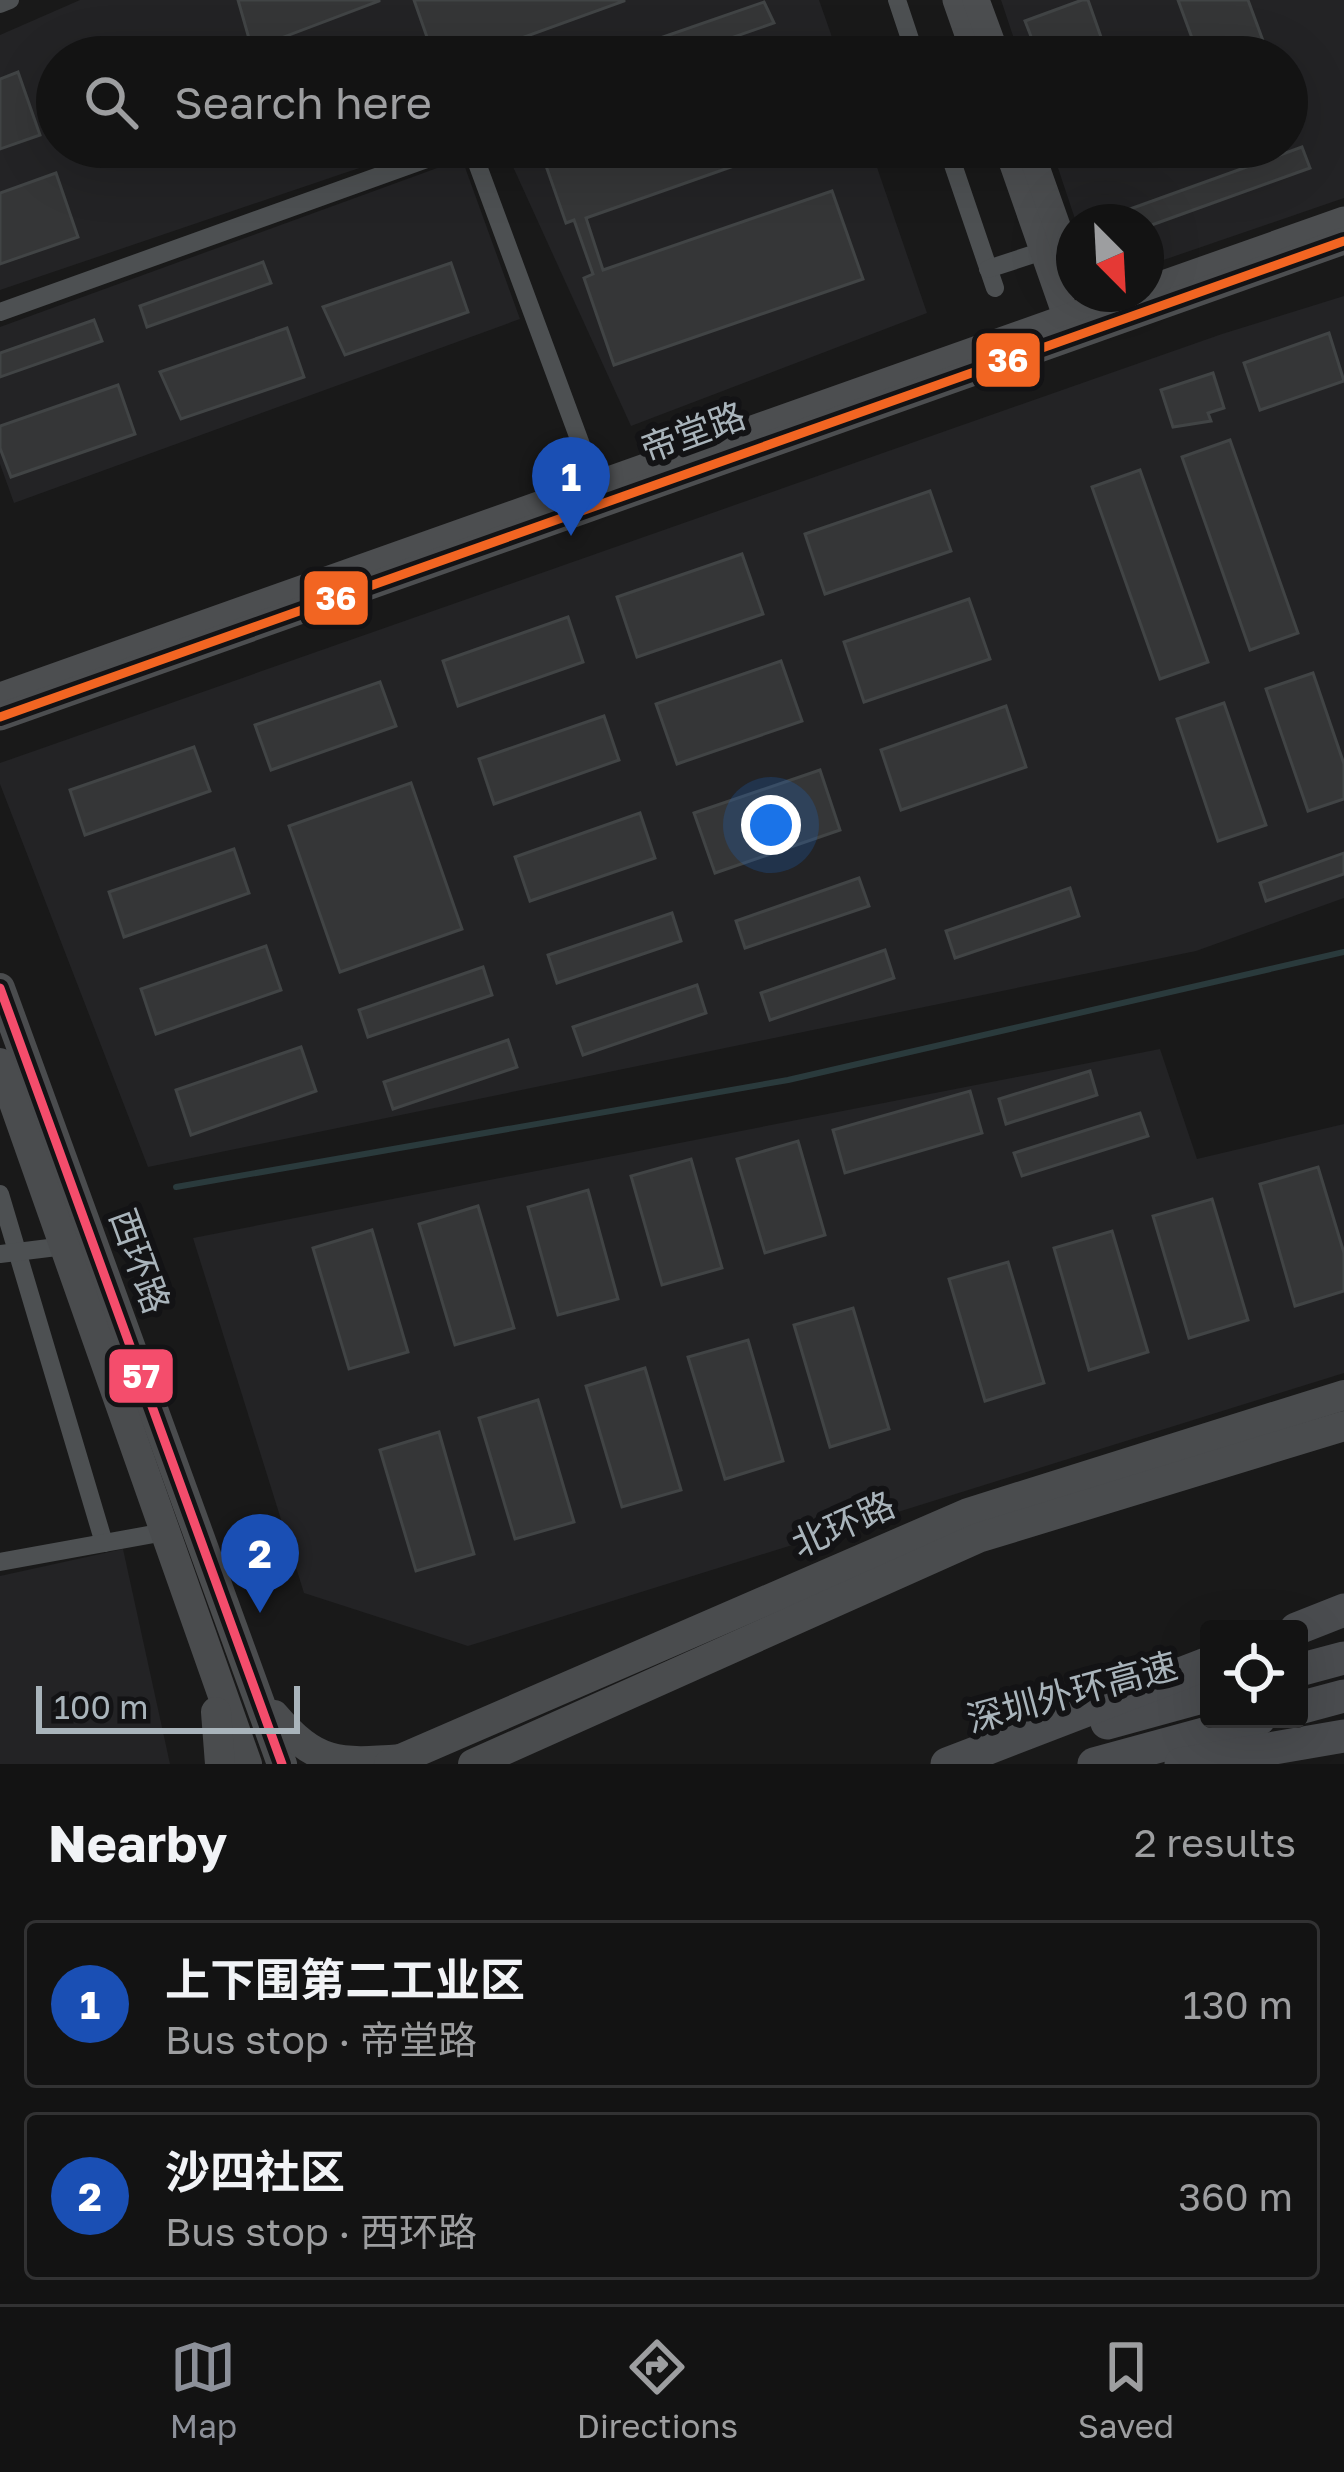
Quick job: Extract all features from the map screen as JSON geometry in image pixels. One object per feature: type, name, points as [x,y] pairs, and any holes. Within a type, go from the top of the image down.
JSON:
[{"type":"highway","points":[[1308,1624],[1344,1610]]},
{"type":"highway","points":[[1308,1668],[1344,1658]]},
{"type":"highway","points":[[951,1764],[1200,1667]]},
{"type":"highway","points":[[1308,1706],[1344,1696]]},
{"type":"highway","name":"深圳外环高速","points":[[951,1764],[1200,1697]]},
{"type":"highway","name":"深圳外环高速","points":[[1094,1764],[1225,1728]]},
{"type":"highway","points":[[1181,1764],[1344,1736]]},
{"type":"main road","name":"西环路","points":[[0,988],[282,1764]]},
{"type":"main road","name":"西环路","points":[[0,1063],[247,1764]]},
{"type":"main road","name":"北环路","points":[[252,1682],[293,1742],[315,1759],[343,1764],[396,1761],[968,1513],[1344,1395]]},
{"type":"main road","name":"北环路","points":[[473,1764],[978,1538],[1344,1426]]},
{"type":"main road","points":[[212,1664],[220,1764]]},
{"type":"street","points":[[0,4],[10,0]]},
{"type":"street","points":[[897,0],[909,36]]},
{"type":"street","points":[[956,0],[969,36]]},
{"type":"street","points":[[976,0],[989,36]]},
{"type":"street","points":[[0,312],[401,168]]},
{"type":"street","points":[[480,168],[600,494]]},
{"type":"street","points":[[954,168],[991,278],[1043,251]]},
{"type":"street","points":[[1014,168],[1043,251],[1080,317]]},
{"type":"street","points":[[1036,168],[1056,223]]},
{"type":"street","points":[[1164,284],[1344,220]]},
{"type":"street","name":"帝堂路","points":[[0,717],[1080,317],[1344,241]]},
{"type":"street","name":"帝堂路","points":[[0,696],[600,494]]},
{"type":"street","points":[[0,1194],[10,1253],[104,1543]]},
{"type":"street","points":[[10,1253],[65,1246]]},
{"type":"street","points":[[0,1562],[165,1532]]},
{"type":"shaded area","points":[[80,0],[819,0],[832,36],[36,36],[36,168],[359,168],[0,290],[0,35]]},
{"type":"shaded area","points":[[1001,0],[1344,0],[1344,198],[1164,260],[1164,204],[1070,204],[1058,168],[1308,168],[1308,36],[1013,36]]},
{"type":"shaded area","points":[[437,168],[465,168],[520,319],[14,503],[0,464],[0,327]]},
{"type":"shaded area","points":[[514,168],[877,168],[927,313],[631,426]]},
{"type":"shaded area","points":[[1344,296],[1344,898],[1196,951],[148,1167],[0,784],[0,763],[1222,334]]},
{"type":"shaded area","points":[[1160,1049],[1197,1159],[1344,1124],[1344,1373],[468,1646],[304,1593],[193,1238]]},
{"type":"shaded area","points":[[123,1549],[170,1764],[0,1764],[0,1576]]},
{"type":"building","points":[[238,0],[379,0],[286,36],[248,36]]},
{"type":"building","points":[[414,0],[624,0],[527,36],[427,36]]},
{"type":"building","points":[[1088,0],[1101,36],[1031,36],[1025,21]]},
{"type":"building","points":[[1178,0],[1248,0],[1261,36],[1191,36]]},
{"type":"building","points":[[764,2],[774,23],[737,36],[666,36]]},
{"type":"building","points":[[18,72],[36,136],[0,149],[0,79]]},
{"type":"building","points":[[1308,163],[1310,168],[1164,221],[1164,204],[1144,204],[1244,168],[1308,168]]},
{"type":"building","points":[[547,168],[728,168],[586,218],[603,270],[832,191],[863,279],[614,365],[584,278],[593,274],[574,220],[566,223]]},
{"type":"building","points":[[56,173],[78,237],[0,264],[0,193]]},
{"type":"building","points":[[263,262],[271,283],[147,327],[140,306]]},
{"type":"building","points":[[451,263],[468,312],[345,355],[323,307]]},
{"type":"building","points":[[94,320],[102,341],[0,377],[0,353]]},
{"type":"building","points":[[287,328],[304,377],[181,419],[160,372]]},
{"type":"building","points":[[1329,333],[1344,381],[1260,410],[1244,363]]},
{"type":"building","points":[[1213,373],[1224,408],[1208,413],[1211,421],[1173,427],[1161,390]]},
{"type":"building","points":[[118,385],[135,434],[11,477],[0,448],[0,426]]},
{"type":"building","points":[[1230,440],[1298,633],[1250,650],[1182,457]]},
{"type":"building","points":[[1140,470],[1208,662],[1160,679],[1092,487]]},
{"type":"building","points":[[930,491],[951,551],[825,594],[805,534]]},
{"type":"building","points":[[742,554],[763,614],[637,657],[617,597]]},
{"type":"building","points":[[969,599],[990,659],[864,702],[844,642]]},
{"type":"building","points":[[568,617],[583,662],[458,706],[443,661]]},
{"type":"building","points":[[781,661],[802,721],[677,764],[656,704]]},
{"type":"building","points":[[1313,673],[1344,764],[1344,799],[1308,811],[1266,689]]},
{"type":"building","points":[[380,682],[396,726],[271,770],[255,725]]},
{"type":"building","points":[[1224,703],[1266,825],[1218,841],[1177,719]]},
{"type":"building","points":[[1006,706],[1026,767],[901,810],[881,750]]},
{"type":"building","points":[[604,716],[619,760],[494,804],[479,759]]},
{"type":"building","points":[[194,747],[210,791],[85,835],[70,790]]},
{"type":"building","points":[[820,770],[840,830],[715,873],[694,813]]},
{"type":"building","points":[[411,783],[462,929],[340,972],[289,826]]},
{"type":"building","points":[[640,813],[655,858],[530,901],[515,857]]},
{"type":"building","points":[[234,849],[249,893],[124,937],[109,892]]},
{"type":"building","points":[[1344,853],[1344,874],[1266,901],[1260,883]]},
{"type":"building","points":[[859,878],[869,906],[745,948],[736,921]]},
{"type":"building","points":[[1070,888],[1079,916],[955,958],[946,931]]},
{"type":"building","points":[[672,913],[681,941],[557,983],[548,955]]},
{"type":"building","points":[[266,946],[281,990],[156,1034],[141,989]]},
{"type":"building","points":[[885,950],[894,978],[770,1020],[761,993]]},
{"type":"building","points":[[483,967],[492,995],[368,1037],[359,1010]]},
{"type":"building","points":[[697,985],[706,1013],[583,1055],[573,1027]]},
{"type":"building","points":[[508,1040],[517,1067],[393,1109],[384,1082]]},
{"type":"building","points":[[301,1047],[316,1091],[191,1135],[176,1090]]},
{"type":"building","points":[[1090,1071],[1097,1095],[1006,1124],[999,1099]]},
{"type":"building","points":[[970,1091],[982,1133],[845,1173],[833,1130]]},
{"type":"building","points":[[1140,1113],[1148,1136],[1022,1176],[1014,1153]]},
{"type":"building","points":[[798,1141],[825,1235],[765,1253],[737,1159]]},
{"type":"building","points":[[691,1159],[722,1268],[662,1285],[631,1176]]},
{"type":"building","points":[[1318,1167],[1344,1253],[1344,1291],[1295,1306],[1260,1184]]},
{"type":"building","points":[[588,1190],[618,1299],[558,1315],[528,1207]]},
{"type":"building","points":[[1212,1199],[1248,1320],[1189,1338],[1153,1216]]},
{"type":"building","points":[[478,1206],[514,1328],[455,1345],[419,1224]]},
{"type":"building","points":[[372,1230],[408,1352],[349,1369],[313,1248]]},
{"type":"building","points":[[1112,1231],[1148,1352],[1089,1370],[1054,1248]]},
{"type":"building","points":[[1008,1262],[1044,1383],[985,1401],[949,1279]]},
{"type":"building","points":[[853,1308],[889,1429],[830,1447],[794,1325]]},
{"type":"building","points":[[748,1340],[783,1461],[725,1479],[688,1357]]},
{"type":"building","points":[[645,1368],[681,1490],[622,1507],[586,1386]]},
{"type":"building","points":[[538,1400],[574,1522],[515,1539],[479,1418]]},
{"type":"building","points":[[439,1432],[474,1554],[416,1571],[380,1450]]},
{"type":"waterway","points":[[176,1187],[788,1080],[1344,952]]},
{"type":"transit line","name":"36","points":[[0,717],[1344,241]]},
{"type":"transit line","name":"57","points":[[0,988],[282,1764]]},
{"type":"place","name":"上下围第二工业区","points":[[571,536]]},
{"type":"place","name":"沙四社区","points":[[260,1613]]}]
